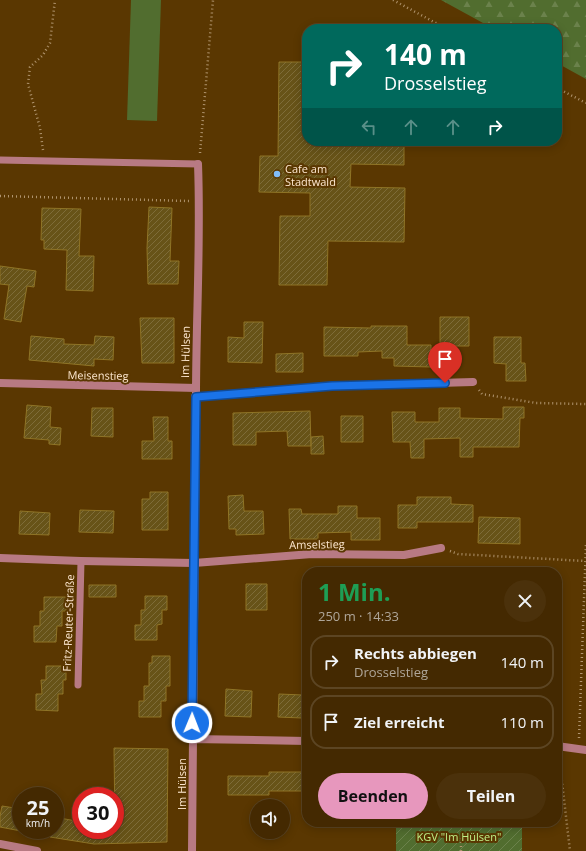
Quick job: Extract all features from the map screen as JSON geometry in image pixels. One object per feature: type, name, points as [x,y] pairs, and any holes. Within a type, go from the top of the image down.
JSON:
[{"type":"street","name":"Im Hülsen","points":[[192,851],[192,738],[199,201],[198,164]]},
{"type":"street","points":[[196,397],[332,386],[473,382]]},
{"type":"street","name":"Meisenstieg","points":[[0,383],[196,388]]},
{"type":"street","name":"Amselstieg","points":[[194,563],[312,554],[404,555],[441,548]]},
{"type":"street","name":"Fritz-Reuter-Straße","points":[[0,558],[81,562],[194,563]]},
{"type":"street","points":[[192,738],[302,741]]},
{"type":"street","points":[[562,747],[582,750]]},
{"type":"street","points":[[0,844],[37,851]]},
{"type":"lane","points":[[0,160],[198,164]]},
{"type":"lane","name":"Fritz-Reuter-Straße","points":[[78,685],[81,562]]},
{"type":"path","points":[[44,160],[40,128],[28,84],[30,67],[44,55],[50,43],[55,0]]},
{"type":"path","points":[[198,164],[201,150],[213,0]]},
{"type":"path","points":[[393,0],[438,24]]},
{"type":"path","points":[[562,91],[586,103]]},
{"type":"path","points":[[0,196],[199,201]]},
{"type":"path","points":[[473,382],[482,394],[536,403],[586,404]]},
{"type":"path","points":[[582,750],[586,544]]},
{"type":"path","points":[[441,548],[458,554],[585,561]]},
{"type":"path","points":[[562,781],[570,851]]},
{"type":"path","points":[[461,836],[461,851]]},
{"type":"green space","points":[[131,0],[161,0],[157,121],[127,120]]},
{"type":"green space","points":[[441,0],[586,0],[586,79],[562,66],[562,24],[485,24]]},
{"type":"green space","name":"KGV \"Im Hülsen\"","points":[[396,827],[522,827],[522,851],[396,851]]},
{"type":"building","points":[[279,62],[302,62],[302,146],[404,146],[404,165],[351,164],[350,187],[405,188],[404,242],[328,241],[327,285],[279,285],[280,216],[310,216],[310,193],[259,192],[260,156],[278,156]]},
{"type":"building","points":[[149,207],[172,208],[170,261],[179,261],[178,284],[148,284],[147,248]]},
{"type":"building","points":[[42,208],[81,209],[79,256],[94,256],[93,291],[66,290],[67,250],[44,249],[44,240],[41,240]]},
{"type":"building","points":[[0,266],[36,271],[34,287],[27,286],[21,322],[4,319],[9,285],[0,284]]},
{"type":"building","points":[[440,317],[469,317],[469,346],[440,346]]},
{"type":"building","points":[[140,318],[174,318],[174,363],[142,363]]},
{"type":"building","points":[[244,322],[263,322],[262,363],[228,362],[228,337],[244,338]]},
{"type":"building","points":[[371,326],[407,326],[407,345],[431,345],[431,367],[394,366],[394,358],[382,358],[382,351],[358,352],[358,356],[324,356],[324,327],[371,328]]},
{"type":"building","points":[[31,336],[64,339],[64,344],[94,345],[95,336],[114,337],[113,360],[94,359],[94,366],[29,360]]},
{"type":"building","points":[[494,337],[521,337],[521,363],[525,363],[526,381],[506,381],[506,364],[494,363]]},
{"type":"building","points":[[303,353],[303,372],[276,372],[276,354]]},
{"type":"building","points":[[27,405],[51,407],[50,427],[61,428],[60,445],[49,444],[49,440],[24,438]]},
{"type":"building","points":[[503,407],[524,407],[524,418],[520,418],[519,447],[473,447],[473,457],[460,457],[460,438],[424,439],[424,458],[411,458],[410,442],[393,442],[392,412],[415,412],[415,422],[439,422],[439,408],[460,408],[460,418],[503,419]]},
{"type":"building","points":[[92,408],[113,408],[113,437],[91,436]]},
{"type":"building","points":[[310,411],[311,446],[288,446],[287,431],[256,432],[256,445],[233,445],[233,413]]},
{"type":"building","points":[[341,416],[363,416],[363,442],[341,442]]},
{"type":"building","points":[[153,417],[168,417],[168,441],[172,441],[172,459],[142,459],[142,441],[154,441]]},
{"type":"building","points":[[323,436],[324,454],[311,454],[311,437]]},
{"type":"building","points":[[150,492],[168,492],[168,530],[142,530],[142,499],[150,499]]},
{"type":"building","points":[[243,495],[244,511],[263,511],[264,534],[236,535],[236,529],[229,529],[228,496]]},
{"type":"building","points":[[417,497],[451,497],[451,504],[473,505],[473,522],[417,522],[417,528],[398,528],[398,505],[417,505]]},
{"type":"building","points":[[338,506],[357,506],[357,518],[380,518],[380,540],[351,540],[351,532],[318,533],[318,539],[290,539],[289,509],[301,509],[302,514],[338,514]]},
{"type":"building","points":[[80,510],[114,511],[113,533],[79,532]]},
{"type":"building","points":[[20,511],[50,513],[49,535],[19,534]]},
{"type":"building","points":[[479,517],[520,518],[520,544],[478,543]]},
{"type":"building","points":[[246,584],[267,584],[267,610],[246,610]]},
{"type":"building","points":[[89,585],[116,585],[116,597],[89,597]]},
{"type":"building","points":[[145,596],[167,596],[167,610],[162,610],[162,624],[157,625],[157,640],[135,640],[135,625],[141,625],[141,610],[145,610]]},
{"type":"building","points":[[44,597],[66,597],[66,611],[62,611],[62,626],[57,626],[56,642],[34,642],[34,626],[40,626],[40,611],[44,611]]},
{"type":"building","points":[[152,656],[170,656],[170,686],[166,686],[166,701],[161,701],[161,717],[139,717],[139,701],[144,701],[144,686],[149,686],[149,663],[152,663]]},
{"type":"building","points":[[46,666],[66,666],[66,680],[63,680],[63,694],[58,694],[58,711],[36,710],[36,694],[42,694],[41,680],[46,680]]},
{"type":"building","points":[[226,689],[252,691],[251,717],[225,716]]},
{"type":"building","points":[[279,694],[302,695],[302,718],[278,717]]},
{"type":"building","points":[[114,748],[168,749],[167,842],[94,844],[63,839],[64,839],[64,819],[72,820],[72,839],[124,839],[124,787],[114,787]]},
{"type":"building","points":[[269,772],[302,772],[302,791],[269,791],[269,795],[228,795],[228,776],[269,776]]},
{"type":"building","points":[[2,806],[12,808],[12,829],[0,827]]},
{"type":"place","name":"Cafe am Stadtwald","points":[[277,174]]},
{"type":"route","points":[[192,723],[196,397],[332,386],[445,383]]}]
